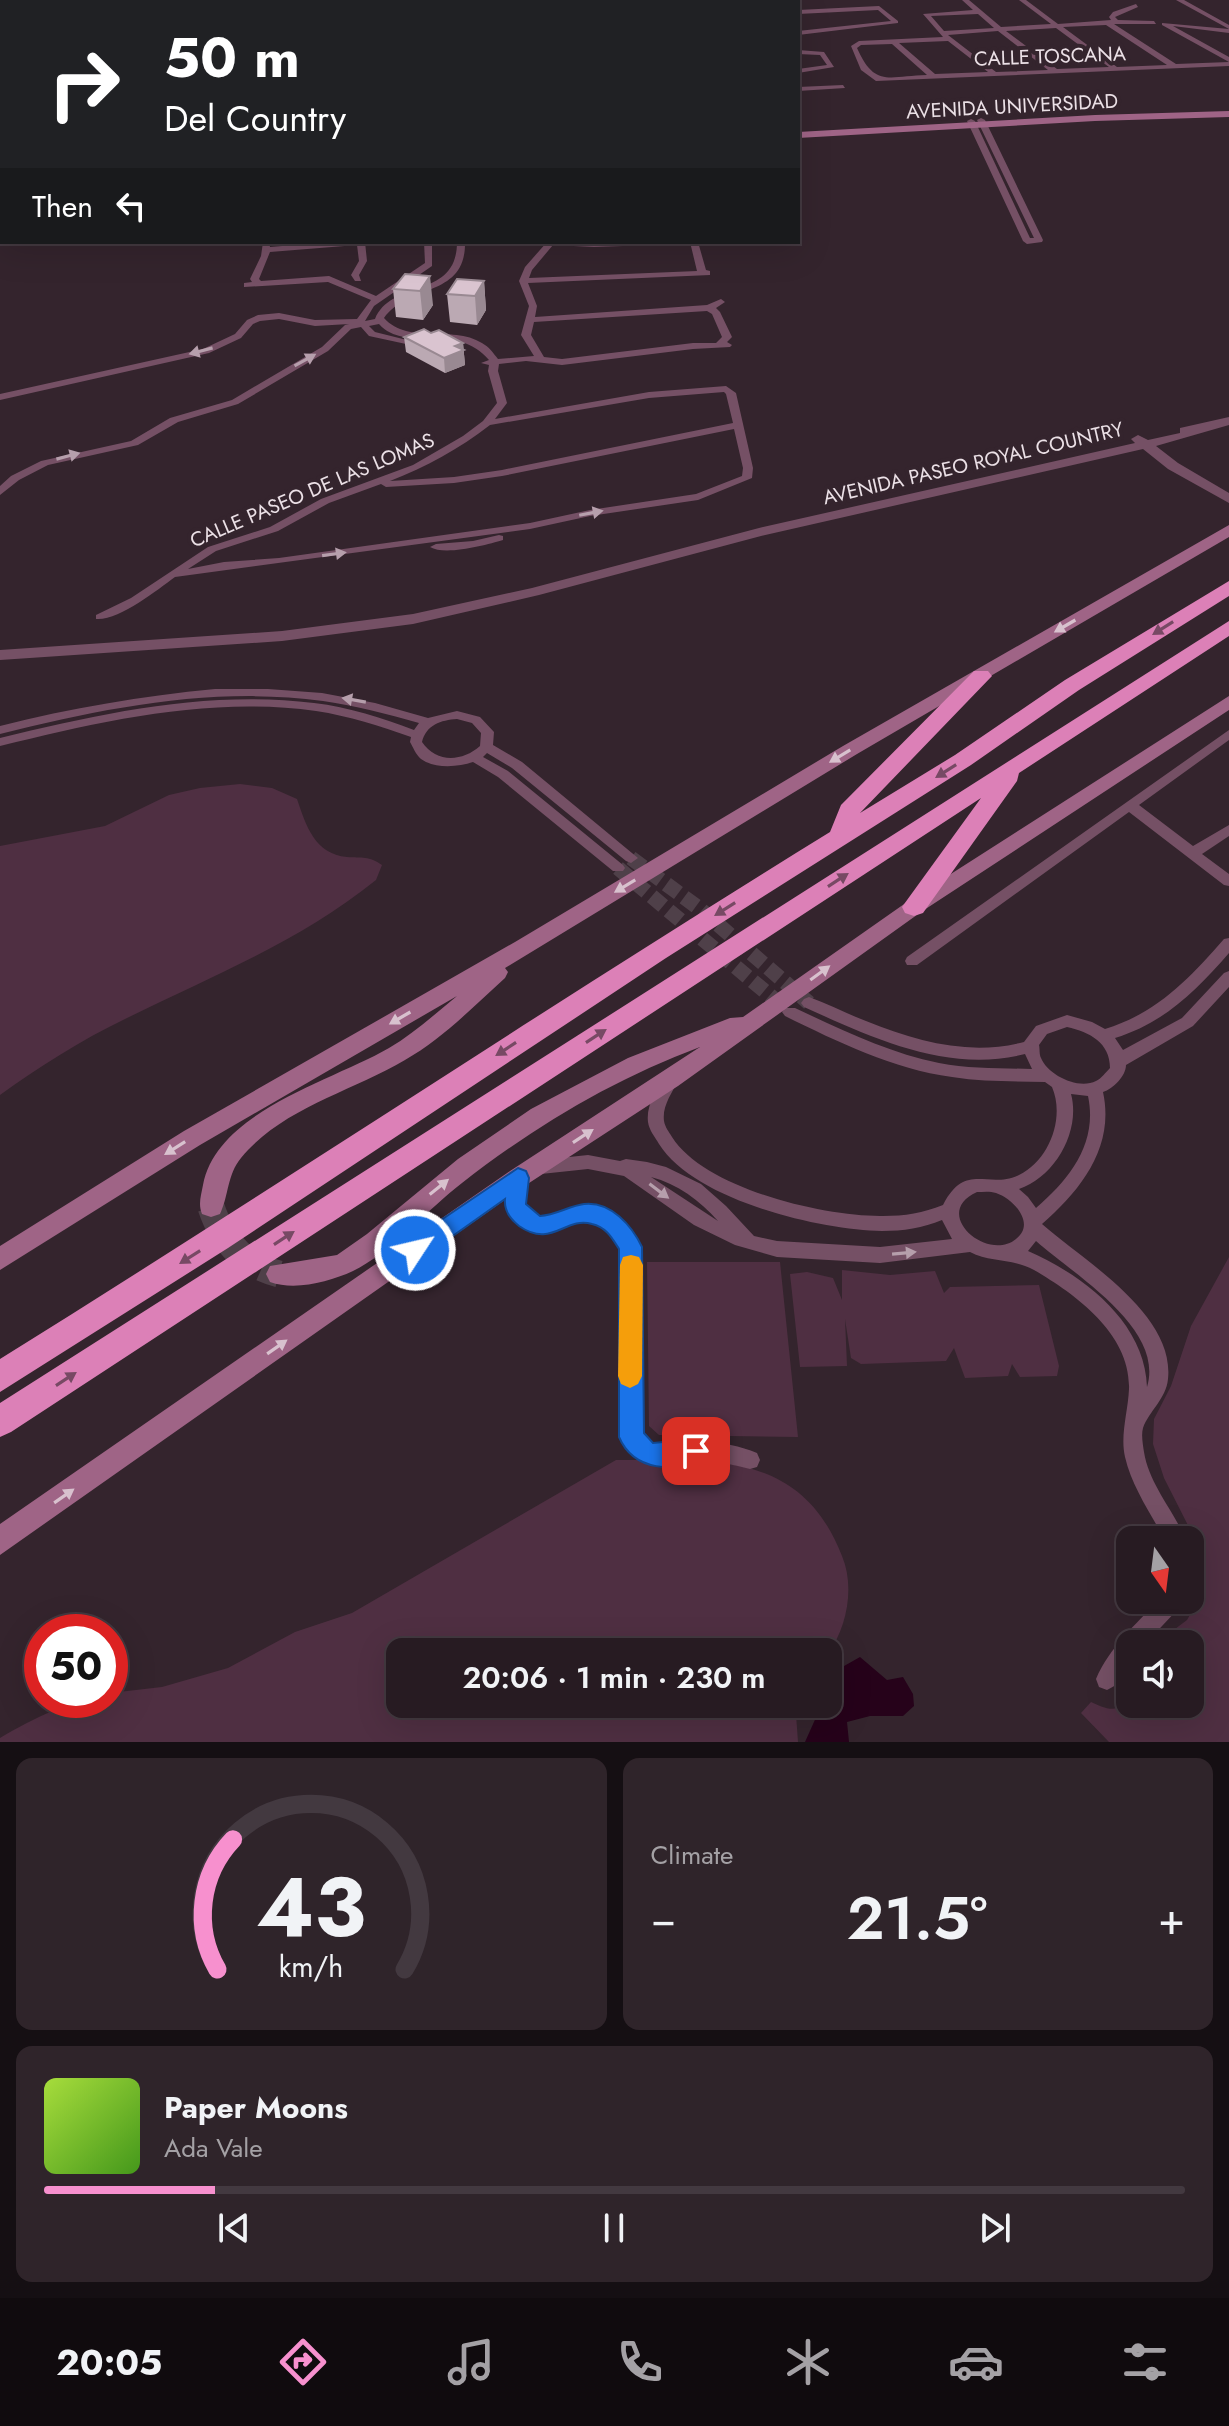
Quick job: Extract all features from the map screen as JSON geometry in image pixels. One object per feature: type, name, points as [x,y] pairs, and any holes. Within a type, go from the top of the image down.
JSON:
[{"type":"highway","points":[[0,1377],[218,1239],[657,951],[963,760],[1072,685],[1229,587]]},
{"type":"highway","points":[[0,1421],[1229,627]]},
{"type":"highway","points":[[840,838],[849,811],[981,676]]},
{"type":"highway","points":[[914,907],[1016,765]]},
{"type":"main road","name":"AVENIDA UNIVERSIDAD","points":[[800,135],[1229,112]]},
{"type":"main road","name":"AVENIDA UNIVERSIDAD","points":[[800,128],[977,124]]},
{"type":"main road","points":[[0,1259],[192,1138],[522,948],[850,750],[1229,530]]},
{"type":"main road","points":[[0,1541],[526,1173],[670,1080],[914,907],[1229,702]]},
{"type":"main road","points":[[211,1207],[214,1182],[228,1157],[262,1124],[398,1053],[464,1002],[522,948]]},
{"type":"main road","points":[[279,1274],[304,1274],[348,1261],[374,1246],[411,1209],[467,1165],[539,1116],[595,1085],[688,1041],[761,1016]]},
{"type":"street","points":[[965,0],[1056,72]]},
{"type":"street","points":[[1022,0],[1117,70]]},
{"type":"street","points":[[1126,0],[1152,20]]},
{"type":"street","points":[[1179,0],[1229,28]]},
{"type":"street","points":[[1112,23],[1115,13],[1136,6]]},
{"type":"street","points":[[800,12],[885,10],[895,24],[800,33]]},
{"type":"street","points":[[978,12],[926,14],[942,33],[995,74]]},
{"type":"street","points":[[942,33],[1152,20],[1229,28]]},
{"type":"street","points":[[1112,23],[1174,66]]},
{"type":"street","points":[[1169,23],[1229,62]]},
{"type":"street","points":[[893,41],[949,39]]},
{"type":"street","points":[[893,41],[935,78]]},
{"type":"street","name":"CALLE TOSCANA","points":[[893,41],[859,43],[853,47],[873,78],[1117,70],[1229,62]]},
{"type":"street","points":[[800,52],[822,53],[831,67],[800,71]]},
{"type":"street","points":[[800,89],[843,87]]},
{"type":"street","points":[[977,124],[1039,240],[1027,241],[977,124]]},
{"type":"street","points":[[361,322],[363,311],[376,299],[410,281],[429,264],[428,244]]},
{"type":"street","points":[[380,319],[385,307],[445,278],[458,264],[461,244]]},
{"type":"street","points":[[542,361],[526,335],[533,306],[523,281],[528,269],[550,244]]},
{"type":"street","points":[[523,281],[704,273],[695,244]]},
{"type":"street","points":[[376,299],[348,285],[312,278],[252,284],[266,246],[362,245],[363,261],[355,275],[386,294]]},
{"type":"street","points":[[348,285],[358,279]]},
{"type":"street","points":[[410,281],[429,288]]},
{"type":"street","points":[[530,320],[709,308],[721,302]]},
{"type":"street","points":[[361,322],[372,334],[385,339],[455,343],[467,346],[489,361],[526,358],[562,362],[724,345],[727,337],[716,312],[709,308]]},
{"type":"street","points":[[0,397],[206,351],[238,336],[258,318],[279,316],[315,323],[380,319]]},
{"type":"street","points":[[380,319],[387,328],[402,333],[469,339],[486,348],[502,403],[527,415]]},
{"type":"street","points":[[0,492],[15,478],[45,463],[134,443],[174,420],[235,402],[325,349],[348,327],[361,322]]},
{"type":"street","points":[[489,361],[532,347]]},
{"type":"street","points":[[487,423],[661,393],[726,389],[739,382]]},
{"type":"street","points":[[167,577],[196,569],[392,545],[473,544],[590,513],[698,497],[747,478],[748,468],[731,393],[726,389]]},
{"type":"street","name":"CALLE PASEO DE LAS LOMAS","points":[[100,617],[135,600],[212,549],[274,529],[325,501],[420,466],[451,449],[487,423],[502,403]]},
{"type":"street","name":"AVENIDA PASEO ROYAL COUNTRY","points":[[0,655],[346,630],[534,592],[836,512],[1148,440],[1188,435],[1229,421]]},
{"type":"street","points":[[369,485],[437,482],[530,468],[737,425]]},
{"type":"street","points":[[698,434],[742,445]]},
{"type":"street","points":[[1148,440],[1229,499]]},
{"type":"street","points":[[1179,463],[1229,487]]},
{"type":"street","points":[[420,466],[429,480],[437,482]]},
{"type":"street","points":[[244,540],[244,555],[248,561],[257,563]]},
{"type":"street","points":[[0,730],[138,702],[240,692],[333,696],[370,703],[429,722],[457,715],[476,720],[488,732],[486,747],[474,757],[453,762],[432,759],[418,749],[417,735],[429,722]]},
{"type":"street","points":[[0,742],[138,714],[240,703],[325,709],[391,724],[417,735]]},
{"type":"street","points":[[912,961],[1229,734]]},
{"type":"street","points":[[486,747],[517,765],[631,858]]},
{"type":"street","points":[[474,757],[503,774],[618,868]]},
{"type":"street","points":[[1129,805],[1193,853],[1228,885]]},
{"type":"street","points":[[1193,853],[1229,830]]},
{"type":"street","points":[[1104,1035],[1154,1017],[1177,1001],[1229,943]]},
{"type":"street","points":[[790,1012],[872,1050],[906,1061],[982,1075],[1052,1080],[1076,1089],[1094,1089],[1114,1077],[1119,1061],[1132,1051],[1178,1028],[1197,1014],[1229,977]]},
{"type":"street","points":[[809,1003],[881,1035],[938,1049],[973,1054],[1015,1052],[1030,1047]]},
{"type":"street","points":[[670,1080],[658,1104],[657,1127],[674,1152],[694,1167],[757,1199],[832,1221],[903,1225],[939,1218],[950,1210],[958,1194],[974,1185],[995,1185],[1026,1179],[1048,1156],[1068,1113],[1065,1095],[1033,1062],[1030,1047],[1035,1033],[1048,1024],[1077,1023],[1104,1035],[1114,1047],[1119,1061]]},
{"type":"street","points":[[1009,1253],[1021,1248],[1030,1239],[1033,1224],[1060,1198],[1085,1167],[1099,1116],[1094,1089]]},
{"type":"street","points":[[750,1242],[718,1206],[680,1180],[650,1168],[588,1162],[526,1173],[515,1205],[528,1221],[545,1226],[583,1213],[596,1214],[616,1225],[631,1247],[630,1427],[631,1437],[637,1446],[653,1455],[696,1451],[725,1453],[750,1460]]},
{"type":"street","points":[[610,1165],[635,1174],[700,1220],[750,1242],[777,1249],[880,1255],[969,1245],[988,1253],[1009,1253],[1033,1260],[1124,1336],[1134,1358],[1138,1384],[1132,1437],[1135,1459],[1169,1526]]},
{"type":"street","points":[[680,1180],[694,1167]]},
{"type":"street","points":[[995,1185],[1013,1192],[1026,1205],[1033,1224],[1130,1312],[1153,1341],[1160,1377],[1136,1422]]},
{"type":"street","points":[[950,1210],[952,1223],[969,1245]]},
{"type":"street","points":[[1114,1325],[1130,1312]]},
{"type":"street","points":[[1145,1630],[1160,1614]]},
{"type":"street","points":[[1107,1679],[1116,1666]]},
{"type":"shaded area","points":[[240,784],[272,788],[297,799],[308,828],[319,844],[336,855],[369,859],[382,865],[376,880],[286,940],[92,1036],[0,1095],[0,846],[105,826],[169,795]]},
{"type":"shaded area","points":[[1229,1257],[1229,1742],[1109,1742],[1081,1713],[1091,1702],[1110,1709],[1116,1708],[1116,1718],[1204,1718],[1204,1630],[1174,1630],[1190,1614],[1204,1614],[1204,1526],[1188,1526],[1164,1478],[1153,1444],[1154,1419],[1171,1386],[1191,1326]]},
{"type":"shaded area","points":[[647,1262],[780,1262],[798,1437],[659,1435],[649,1426]]},
{"type":"shaded area","points":[[842,1270],[890,1275],[935,1271],[944,1293],[950,1287],[1039,1285],[1059,1366],[1057,1376],[1020,1377],[1012,1364],[1008,1376],[965,1378],[954,1348],[946,1361],[861,1364],[851,1358],[845,1319],[847,1366],[800,1367],[790,1274],[807,1272],[833,1278],[842,1300]]},
{"type":"shaded area","points":[[616,1460],[719,1462],[750,1468],[778,1479],[803,1496],[824,1521],[842,1556],[848,1581],[847,1606],[837,1638],[386,1638],[386,1718],[796,1718],[798,1742],[0,1742],[0,1738],[37,1718],[128,1718],[128,1691],[162,1687],[228,1668],[295,1632],[352,1613]]},
{"type":"shaded area","points":[[860,1657],[887,1680],[903,1677],[913,1694],[914,1706],[903,1716],[870,1716],[847,1722],[849,1742],[805,1742],[816,1718],[842,1718],[842,1667]]},
{"type":"building","points":[[405,274],[430,276],[420,291],[393,289]]},
{"type":"building","points":[[457,279],[484,281],[475,296],[447,294]]},
{"type":"building","points":[[424,329],[431,333],[439,330],[463,343],[455,346],[464,350],[444,358],[404,337]]},
{"type":"tunnel","points":[[631,858],[700,909],[809,1003]]},
{"type":"tunnel","points":[[618,868],[786,1009]]},
{"type":"tunnel","points":[[211,1207],[221,1231],[244,1258],[279,1274]]},
{"type":"slow traffic","points":[[630,1376],[631,1265]]},
{"type":"route","points":[[415,1250],[518,1178],[515,1205],[520,1214],[537,1226],[551,1225],[583,1213],[596,1214],[616,1225],[631,1247],[632,1259],[629,1347],[631,1437],[644,1452],[653,1455],[696,1451]]}]
